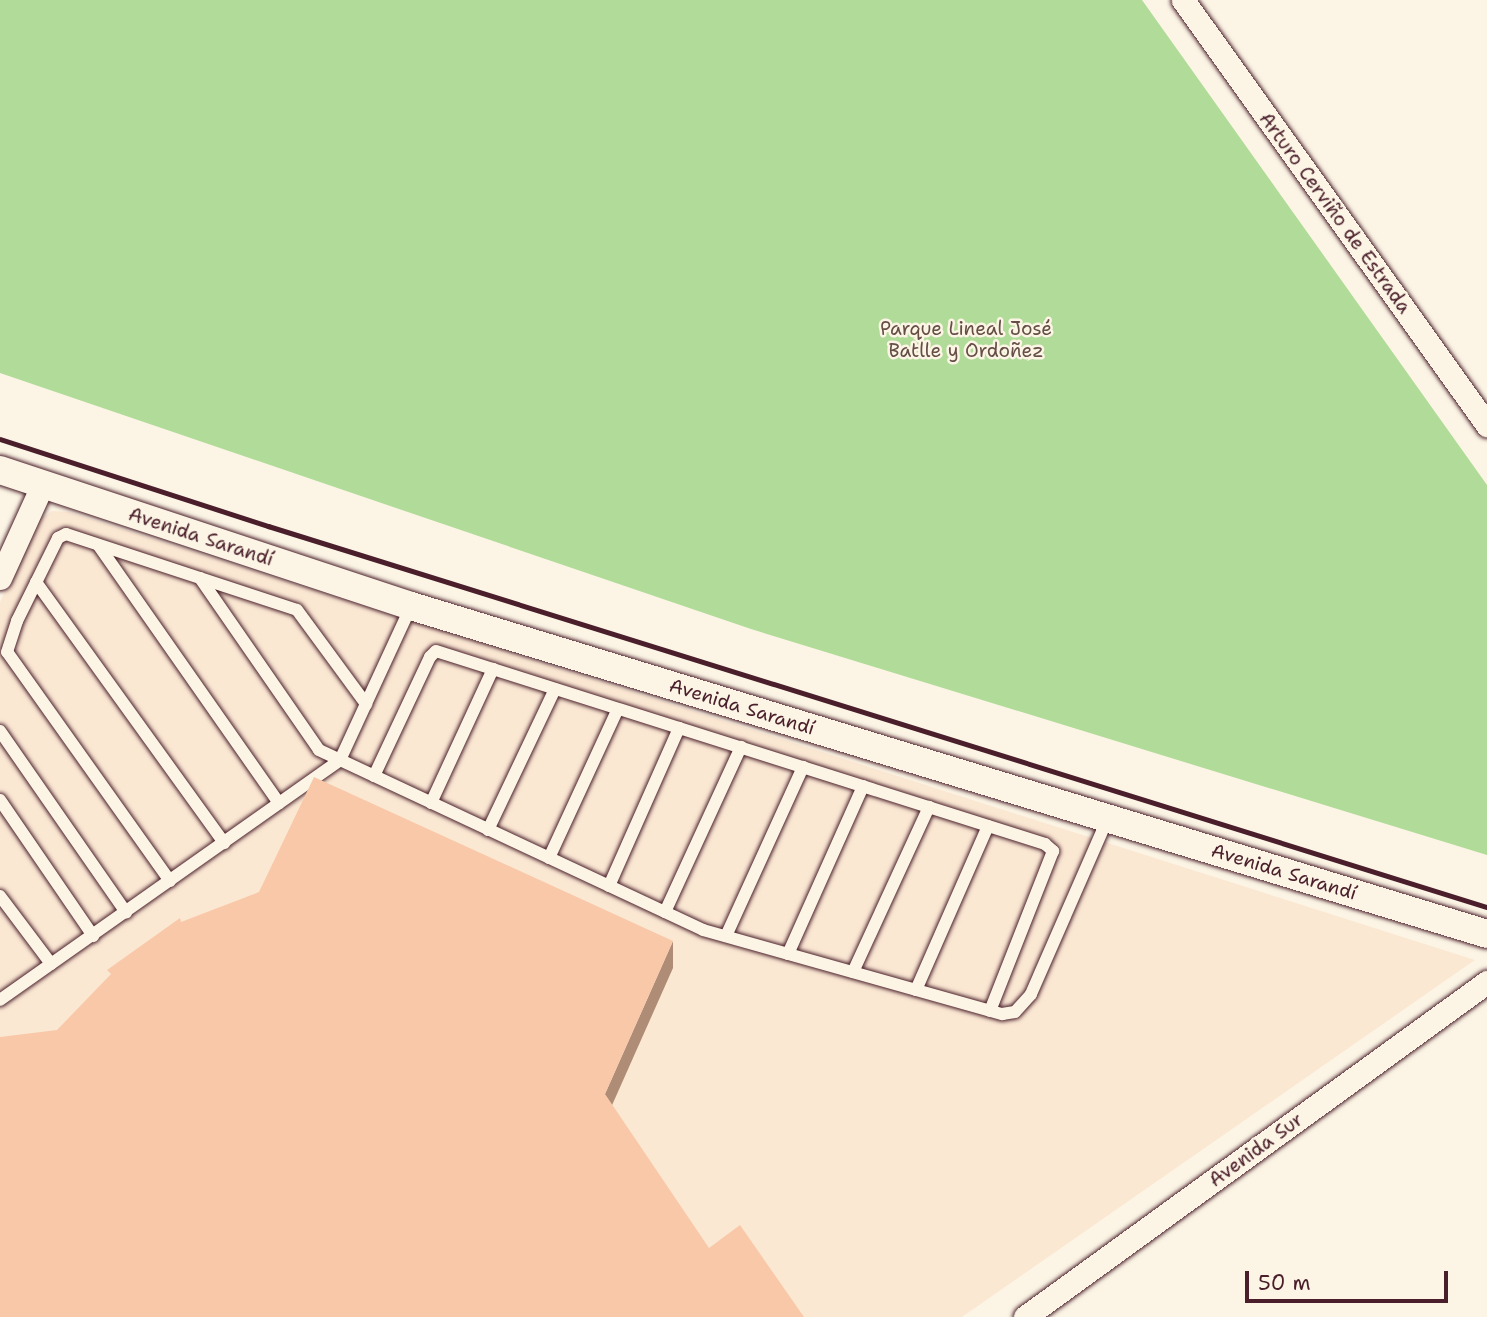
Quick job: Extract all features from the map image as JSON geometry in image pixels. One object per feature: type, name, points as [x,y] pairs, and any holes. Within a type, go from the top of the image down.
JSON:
[{"type":"street","name":"Arturo Cerviño de Estrada","points":[[1183,0],[1487,425]]},
{"type":"street","name":"Avenida Sarandí","points":[[0,470],[411,606],[1487,934]]},
{"type":"street","points":[[0,578],[42,486]]},
{"type":"street","name":"Avenida Sur","points":[[1026,1317],[1487,982]]},
{"type":"lane","points":[[170,881],[7,652],[17,621],[58,538],[66,534],[297,610],[366,704]]},
{"type":"lane","points":[[99,545],[279,803]]},
{"type":"lane","points":[[200,578],[319,750],[703,930],[1002,1014],[1015,1012],[1031,993],[1108,818]]},
{"type":"lane","points":[[36,582],[224,842]]},
{"type":"lane","points":[[0,1000],[340,760],[411,606]]},
{"type":"lane","points":[[374,776],[430,657],[436,651],[1045,844],[1053,852],[990,1010]]},
{"type":"lane","points":[[431,803],[493,669]]},
{"type":"lane","points":[[488,830],[555,689]]},
{"type":"lane","points":[[549,858],[618,709]]},
{"type":"lane","points":[[609,886],[679,728]]},
{"type":"lane","points":[[0,731],[126,912]]},
{"type":"lane","points":[[666,912],[741,747]]},
{"type":"lane","points":[[726,936],[803,767]]},
{"type":"lane","points":[[788,954],[863,786]]},
{"type":"lane","points":[[0,800],[93,936]]},
{"type":"lane","points":[[853,972],[929,807]]},
{"type":"lane","points":[[916,990],[988,826]]},
{"type":"lane","points":[[0,896],[51,964]]},
{"type":"shaded area","points":[[52,511],[69,512],[1475,960],[962,1317],[0,1317],[0,602],[37,521]]},
{"type":"green space","name":"Parque Lineal José Batlle y Ordoñez","points":[[0,0],[1142,0],[1487,485],[1487,855],[751,629],[0,373]]},
{"type":"building","points":[[314,777],[673,941],[605,1094],[709,1248],[740,1225],[804,1317],[0,1317],[0,1037],[57,1030],[111,974],[107,970],[180,918],[181,922],[259,892]]},
{"type":"railway","points":[[0,439],[268,526],[1487,907]]}]
